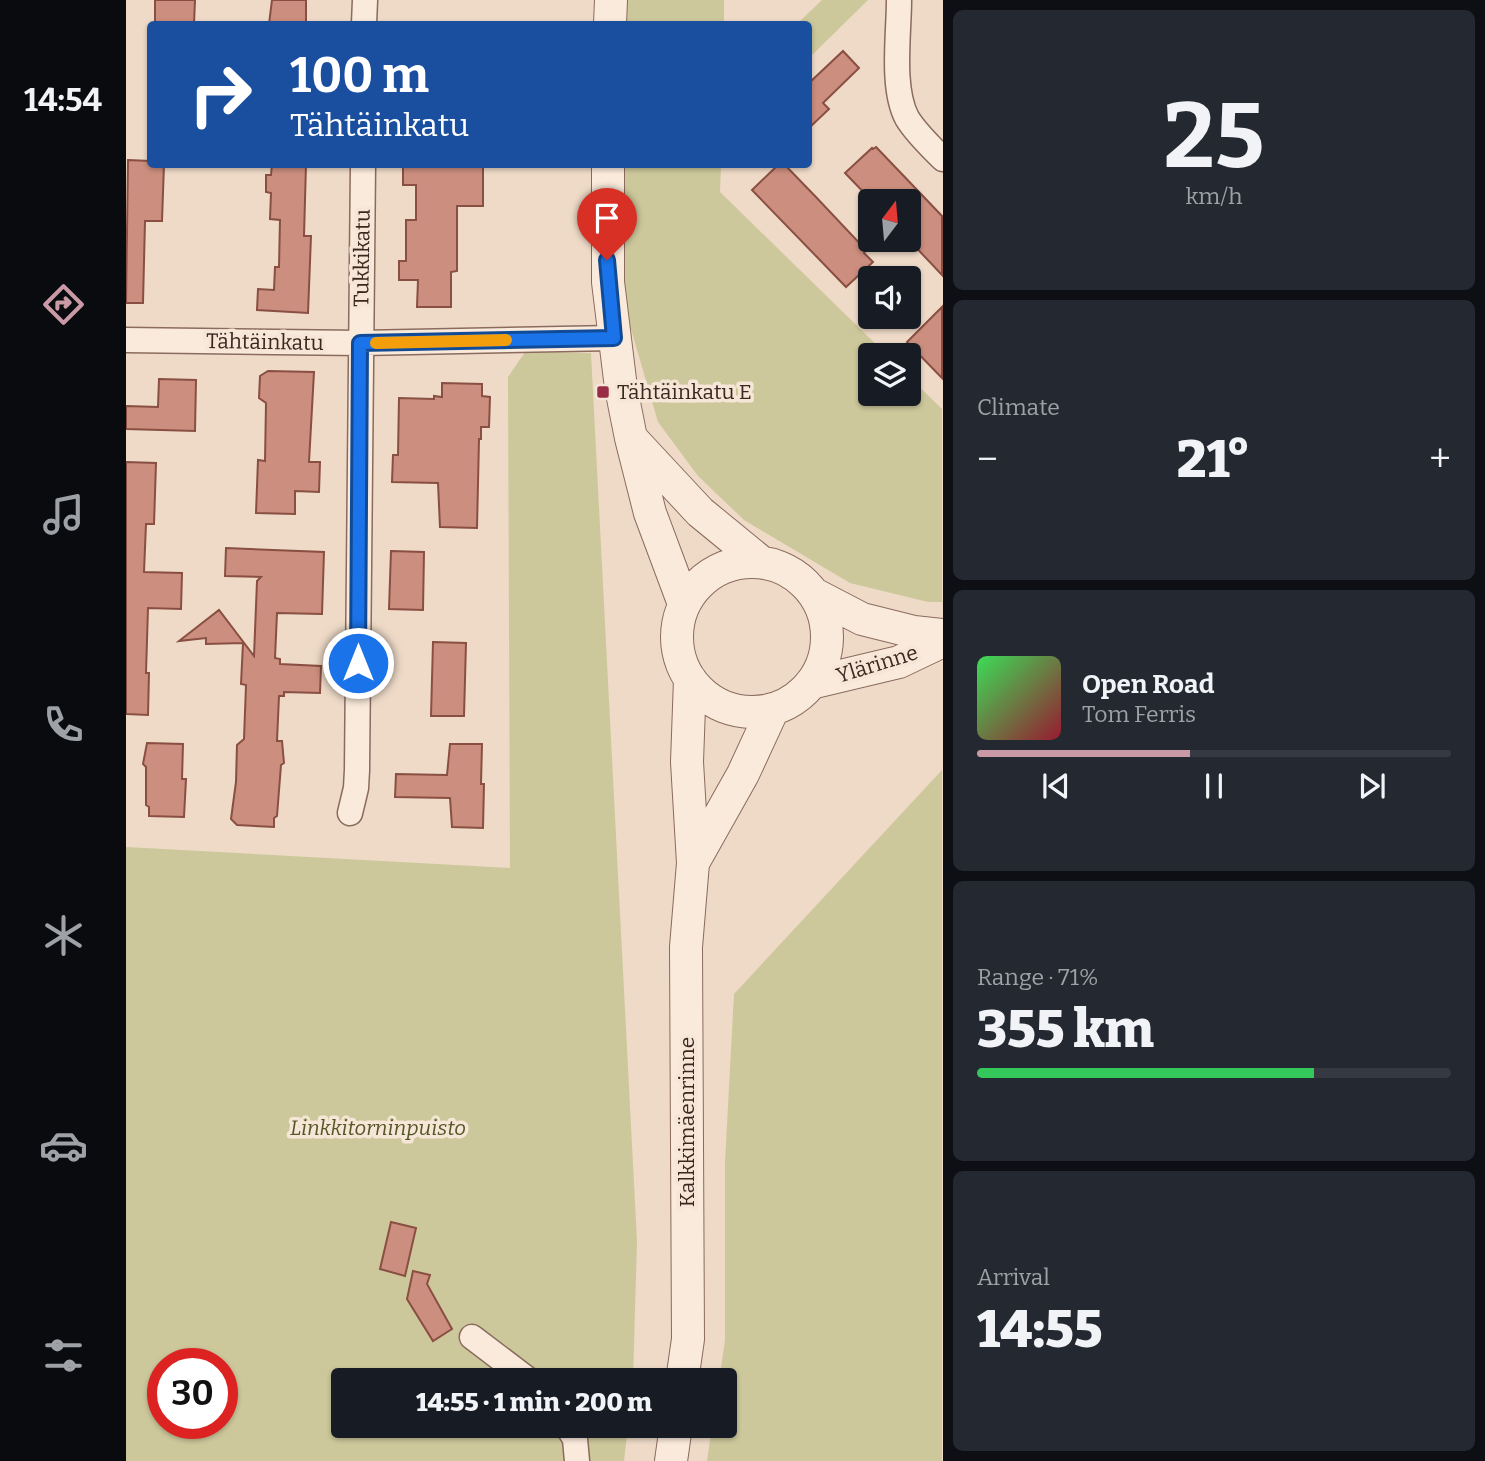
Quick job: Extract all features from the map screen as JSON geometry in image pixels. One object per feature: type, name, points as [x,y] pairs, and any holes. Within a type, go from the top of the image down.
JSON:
[{"type":"street","points":[[364,21],[365,0]]},
{"type":"street","points":[[610,21],[611,0]]},
{"type":"street","points":[[899,0],[900,93],[907,117],[922,138],[943,159]]},
{"type":"street","name":"Tukkikatu","points":[[350,813],[356,779],[363,168]]},
{"type":"street","points":[[608,168],[608,282],[614,338],[631,438],[650,513],[684,604]]},
{"type":"street","name":"Tähtäinkatu","points":[[126,340],[360,343],[614,338]]},
{"type":"street","points":[[631,438],[700,512],[761,562],[791,573],[814,594],[826,623],[827,639],[820,669],[811,683],[788,703],[758,712],[727,708],[700,691],[682,666],[676,635],[684,604],[703,580],[730,565],[761,562]]},
{"type":"street","name":"Ylärinne","points":[[814,594],[862,619],[914,632],[943,635]]},
{"type":"street","name":"Ylärinne","points":[[811,683],[899,662],[943,641]]},
{"type":"street","name":"Kalkkimäenrinne","points":[[683,1368],[688,1326],[686,947],[693,863],[687,761],[690,680]]},
{"type":"street","name":"Kalkkimäenrinne","points":[[693,863],[743,774],[773,709]]},
{"type":"street","points":[[472,1337],[513,1368]]},
{"type":"street","points":[[574,1438],[576,1461]]},
{"type":"street","points":[[671,1461],[674,1438]]},
{"type":"green space","points":[[625,0],[724,0],[724,21],[625,21]]},
{"type":"green space","points":[[822,0],[868,0],[812,55],[812,21],[800,21]]},
{"type":"green space","points":[[622,168],[721,168],[720,192],[875,343],[858,343],[858,406],[921,406],[921,389],[942,409],[942,602],[928,602],[850,583],[744,520],[698,476],[658,422],[624,305]]},
{"type":"green space","name":"Linkkitorninpuisto","points":[[525,352],[591,353],[637,1241],[633,1368],[331,1368],[331,1438],[627,1438],[624,1461],[126,1461],[126,847],[510,868],[508,377]]},
{"type":"green space","points":[[942,770],[942,1461],[707,1461],[710,1438],[737,1438],[737,1368],[721,1368],[725,1340],[725,1162],[734,994]]},
{"type":"building","points":[[155,0],[195,0],[194,21],[155,21]]},
{"type":"building","points":[[272,0],[306,0],[306,21],[269,21]]},
{"type":"building","points":[[843,51],[859,68],[823,103],[829,109],[812,125],[812,80]]},
{"type":"building","points":[[876,147],[916,189],[860,189],[845,173]]},
{"type":"building","points":[[128,160],[147,161],[147,168],[164,168],[162,221],[145,221],[143,303],[126,303]]},
{"type":"building","points":[[272,168],[306,168],[304,236],[311,236],[308,313],[257,310],[258,289],[274,290],[275,267],[279,267],[280,220],[270,219],[271,193],[266,192],[266,175],[271,175]]},
{"type":"building","points":[[403,168],[483,168],[483,206],[457,206],[457,271],[451,272],[451,307],[417,307],[418,280],[399,280],[399,261],[406,261],[406,220],[416,220],[416,185],[403,185]]},
{"type":"building","points":[[775,168],[788,168],[858,242],[858,252],[865,252],[873,262],[869,266],[858,266],[858,276],[846,287],[752,190]]},
{"type":"building","points":[[921,194],[942,216],[942,275],[920,252]]},
{"type":"building","points":[[942,307],[942,378],[921,356],[921,343],[907,342]]},
{"type":"building","points":[[268,371],[314,372],[309,462],[320,462],[319,492],[295,491],[295,514],[256,513],[258,460],[265,461],[266,403],[259,398],[260,376]]},
{"type":"building","points":[[159,379],[196,380],[195,431],[126,429],[126,406],[158,407]]},
{"type":"building","points":[[442,383],[482,384],[482,396],[490,397],[489,427],[481,427],[479,439],[477,528],[440,527],[438,483],[392,482],[393,455],[398,455],[399,398],[442,397]]},
{"type":"building","points":[[126,462],[156,463],[154,524],[146,524],[144,572],[182,573],[181,609],[148,608],[148,715],[126,714]]},
{"type":"building","points":[[226,548],[324,552],[322,614],[277,613],[275,658],[280,659],[280,664],[321,666],[320,693],[284,692],[284,696],[279,696],[277,741],[282,741],[284,763],[281,765],[274,827],[237,825],[231,819],[237,745],[244,739],[246,685],[241,684],[243,643],[206,644],[206,638],[179,641],[219,610],[254,656],[257,581],[261,577],[225,576]]},
{"type":"building","points":[[391,551],[424,552],[423,610],[389,609]]},
{"type":"building","points":[[433,642],[466,643],[464,716],[431,716]]},
{"type":"building","points":[[147,743],[183,744],[182,779],[186,779],[184,817],[149,816],[149,807],[146,805],[146,767],[143,764]]},
{"type":"building","points":[[450,744],[482,744],[483,828],[452,827],[450,798],[395,797],[396,774],[447,775]]},
{"type":"building","points":[[391,1222],[416,1228],[405,1276],[380,1269]]},
{"type":"building","points":[[413,1271],[430,1275],[427,1284],[452,1329],[433,1341],[407,1299]]},
{"type":"slow traffic","points":[[376,343],[506,340]]},
{"type":"place","name":"Tähtäinkatu E","points":[[603,392]]},
{"type":"route","points":[[358,663],[360,343],[614,338],[607,260]]}]
